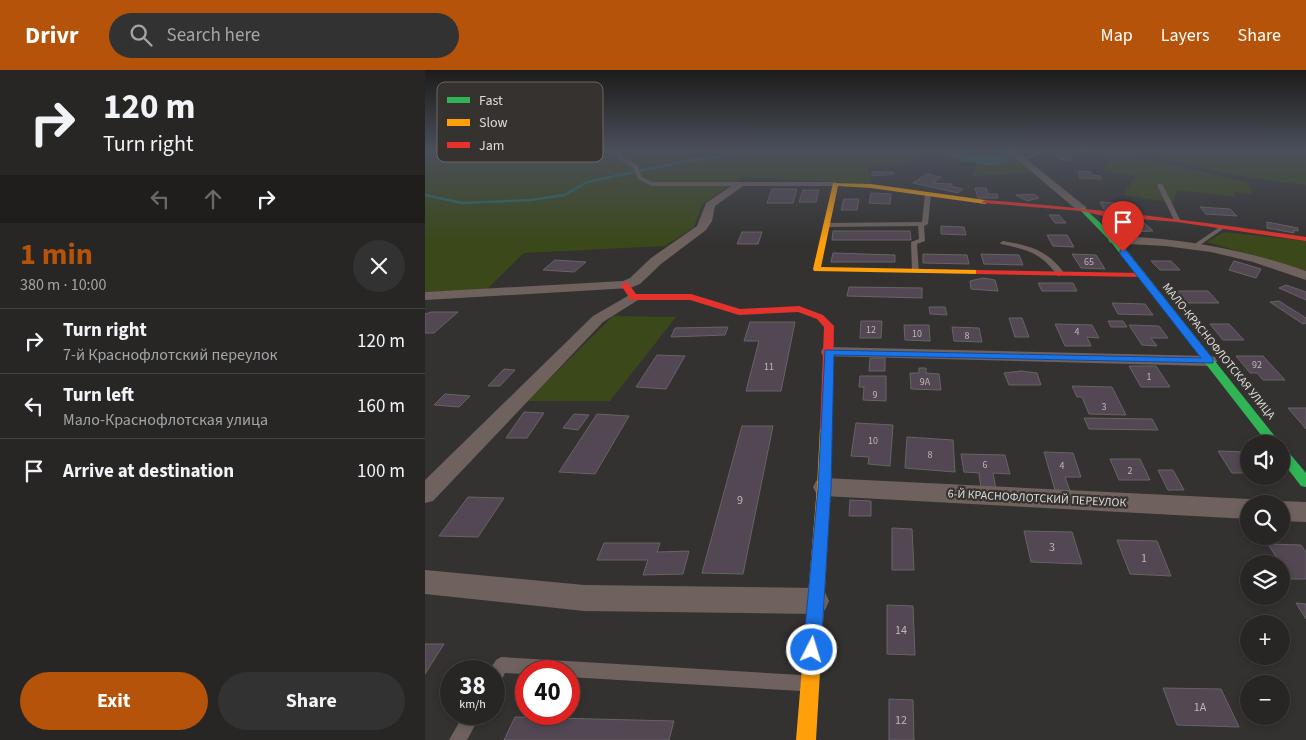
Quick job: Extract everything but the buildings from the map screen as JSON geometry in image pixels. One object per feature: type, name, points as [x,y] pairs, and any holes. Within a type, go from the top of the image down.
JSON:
[{"type":"street","points":[[1049,181],[1082,209]]},
{"type":"street","points":[[425,494],[598,319],[629,291],[635,281],[656,261],[701,228],[707,221],[710,205],[741,184]]},
{"type":"street","points":[[1141,275],[817,269],[835,184],[1011,205],[1082,209],[1103,214],[1177,220],[1306,239]]},
{"type":"street","name":"МАЛО-КРАСНОФЛОТСКАЯ УЛИЦА","points":[[1082,209],[1115,240],[1268,435]]},
{"type":"street","points":[[1115,240],[1198,244],[1232,252],[1306,276]]},
{"type":"street","points":[[425,296],[629,291],[692,297],[739,312],[783,308],[806,310],[821,315],[829,326],[829,352],[824,488],[806,740]]},
{"type":"street","points":[[829,352],[1209,361]]},
{"type":"street","points":[[1290,462],[1306,482]]},
{"type":"street","name":"6-Й КРАСНОФЛОТСКИЙ ПЕРЕУЛОК","points":[[824,488],[1240,509]]},
{"type":"street","points":[[1290,511],[1306,512]]},
{"type":"street","points":[[425,582],[584,598],[816,602]]},
{"type":"lane","points":[[645,181],[647,183],[835,184]]},
{"type":"lane","points":[[1161,185],[1177,220]]},
{"type":"lane","points":[[826,225],[925,224],[928,194]]},
{"type":"lane","points":[[916,271],[913,242],[922,241],[921,225]]},
{"type":"lane","points":[[1198,244],[1223,227]]},
{"type":"lane","points":[[1003,243],[1028,247],[1049,257],[1061,274]]},
{"type":"lane","points":[[505,665],[809,683]]},
{"type":"lane","points":[[458,740],[467,725]]},
{"type":"green space","points":[[425,181],[737,181],[702,204],[694,227],[665,246],[524,253],[486,290],[425,292]]},
{"type":"green space","points":[[822,181],[871,181],[872,184]]},
{"type":"green space","points":[[1132,181],[1244,181],[1247,182],[1253,194],[1234,192],[1235,197],[1177,190],[1173,203],[1124,195]]},
{"type":"green space","points":[[1278,181],[1306,181],[1306,185]]},
{"type":"green space","points":[[1224,232],[1306,241],[1306,271],[1207,242]]},
{"type":"green space","points":[[613,316],[676,317],[610,401],[527,401]]},
{"type":"waterway","points":[[425,195],[462,203],[531,200],[565,195],[590,181]]},
{"type":"traffic: fast","points":[[1082,209],[1114,240],[1268,435]]},
{"type":"traffic: fast","points":[[1290,462],[1306,482]]},
{"type":"traffic: slow","points":[[979,272],[817,269],[835,184],[871,186],[985,202]]},
{"type":"traffic: slow","points":[[806,740],[824,487],[826,428]]},
{"type":"traffic: jam","points":[[985,202],[1082,209],[1103,214],[1177,220],[1306,239]]},
{"type":"traffic: jam","points":[[979,272],[1141,275]]},
{"type":"traffic: jam","points":[[625,285],[633,297],[691,297],[739,312],[799,309],[820,317],[829,326],[826,428]]},
{"type":"route","points":[[812,650],[824,488],[829,352],[1209,361],[1123,252]]}]
